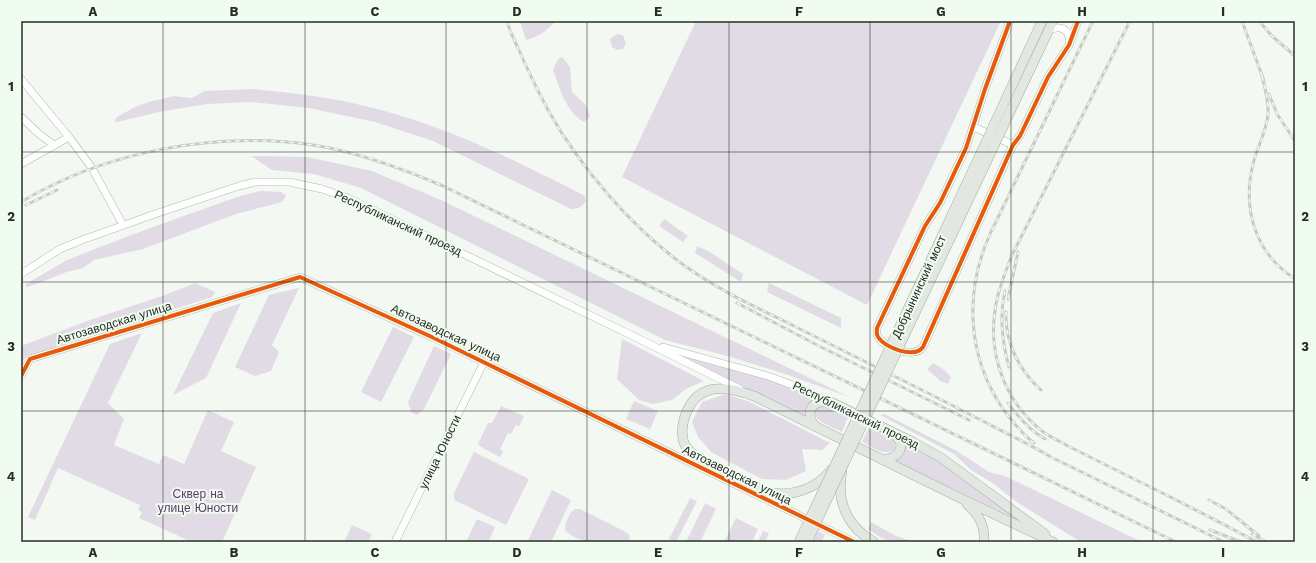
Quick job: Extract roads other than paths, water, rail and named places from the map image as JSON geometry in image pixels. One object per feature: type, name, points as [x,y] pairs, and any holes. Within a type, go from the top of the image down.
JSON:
[{"type":"main road","name":"Добрынинский мост","points":[[838,467],[996,131],[1042,25],[1053,21]]},
{"type":"main road","points":[[754,396],[730,389],[716,389],[703,393],[692,402],[684,418],[682,430],[682,438],[691,453],[703,461],[768,492],[781,494],[795,493],[817,483],[838,467]]},
{"type":"main road","name":"Республиканский проезд","points":[[754,396],[958,497],[1053,542]]},
{"type":"main road","points":[[817,428],[812,423],[810,417],[812,407],[816,403],[822,401],[831,402]]},
{"type":"main road","name":"Республиканский проезд","points":[[831,402],[919,445],[953,466],[1056,542]]},
{"type":"main road","points":[[882,459],[894,457],[901,448],[897,436],[890,431]]},
{"type":"main road","points":[[799,542],[838,467]]},
{"type":"main road","points":[[807,542],[838,467]]},
{"type":"main road","points":[[838,467],[844,509],[849,520],[856,529],[874,542]]},
{"type":"main road","points":[[958,497],[980,518],[983,525],[984,542]]},
{"type":"street","points":[[1010,21],[985,89],[966,148],[940,203],[925,226],[879,321],[876,333],[882,342],[900,351],[911,353],[921,350],[923,347],[1013,145],[1020,136],[1048,77],[1069,45],[1078,21]]},
{"type":"street","points":[[1042,25],[1061,28],[1067,32],[1070,38],[1069,45]]},
{"type":"street","points":[[21,79],[69,137],[92,168],[124,225]]},
{"type":"street","points":[[21,117],[39,134],[54,145]]},
{"type":"street","points":[[974,127],[1013,145]]},
{"type":"street","points":[[21,164],[69,137]]},
{"type":"street","name":"Республиканский проезд","points":[[21,274],[60,250],[124,225],[239,186],[255,182],[289,182],[322,189],[348,198],[754,396]]},
{"type":"street","name":"Автозаводская улица","points":[[21,376],[30,359],[300,276],[484,362],[854,542]]},
{"type":"street","name":"Республиканский проезд","points":[[633,336],[674,350],[778,379],[831,402]]},
{"type":"street","name":"улица Юности","points":[[395,542],[484,362]]},
{"type":"railway","points":[[507,21],[525,64],[548,110],[575,153],[626,215],[685,266],[725,291],[753,306],[1051,457],[1224,542]]},
{"type":"railway","points":[[1034,443],[1021,431],[1003,409],[991,389],[982,367],[976,346],[973,323],[973,301],[976,278],[990,234],[1093,21]]},
{"type":"railway","points":[[1130,21],[1012,255],[996,304],[994,322],[996,357],[1001,374],[1017,405],[1028,419],[1042,431],[1068,446],[1257,542]]},
{"type":"railway","points":[[1242,21],[1264,81]]},
{"type":"railway","points":[[1259,21],[1272,36],[1295,56]]},
{"type":"railway","points":[[1262,76],[1267,100],[1268,115],[1253,164],[1250,181],[1249,197],[1251,213],[1255,229],[1261,243],[1281,268],[1295,279]]},
{"type":"railway","points":[[1269,94],[1277,114],[1295,141]]},
{"type":"railway","points":[[21,202],[54,184],[125,158],[162,149],[200,143],[276,141],[313,145],[363,156],[443,186],[1176,542]]},
{"type":"railway","points":[[26,205],[57,190]]},
{"type":"railway","points":[[1008,299],[1018,252]]},
{"type":"railway","points":[[1005,291],[1002,310],[1002,329],[1009,367]]},
{"type":"railway","points":[[737,303],[821,347],[969,420]]},
{"type":"railway","points":[[1006,312],[1008,334],[1015,355],[1026,374],[1041,390]]},
{"type":"railway","points":[[1008,403],[1024,423],[1045,439]]},
{"type":"railway","points":[[1209,500],[1226,509],[1259,536]]},
{"type":"railway","points":[[1210,530],[1241,542]]},
{"type":"railway","points":[[1252,534],[1266,542]]},
{"type":"park label","name":"Сквер на улице Юности","points":[[198,501]]}]
